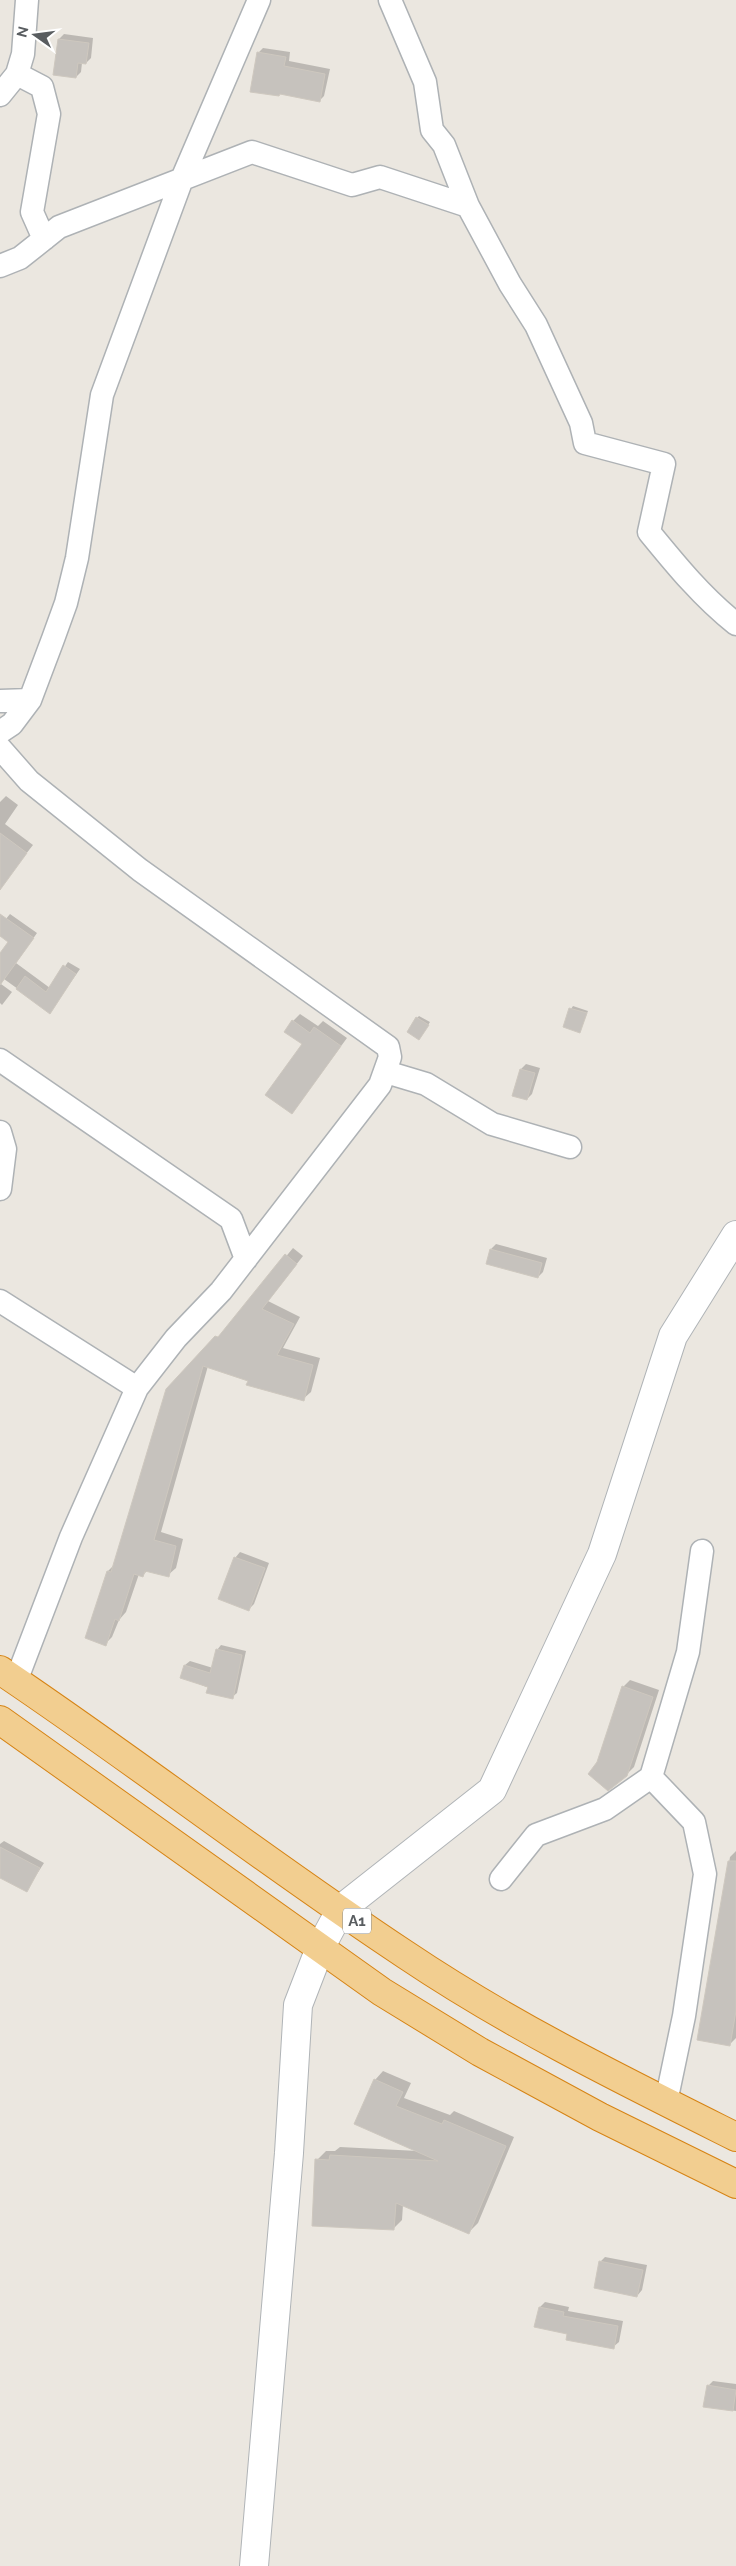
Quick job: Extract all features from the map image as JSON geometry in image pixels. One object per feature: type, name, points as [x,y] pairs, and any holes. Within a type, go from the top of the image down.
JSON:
[{"type":"highway","name":"A1","points":[[8,1676],[406,1956],[502,2014],[666,2102],[736,2137]]},
{"type":"highway","points":[[0,1720],[382,1992],[480,2052],[600,2117],[736,2184]]},
{"type":"main road","points":[[254,2566],[290,2154],[298,2005],[320,1948],[341,1909],[492,1790],[602,1554],[673,1336],[736,1236]]},
{"type":"street","points":[[0,95],[17,74],[23,54],[27,0]]},
{"type":"street","points":[[0,732],[12,724],[30,700],[66,603],[77,558],[102,395],[182,179],[259,0]]},
{"type":"street","points":[[390,0],[425,82],[432,130],[444,145],[468,206],[510,284],[536,325],[581,423],[585,443],[664,464],[648,532],[686,578],[715,608],[736,624]]},
{"type":"street","points":[[17,74],[42,87],[49,114],[32,212],[44,239]]},
{"type":"street","points":[[0,266],[20,258],[59,228],[252,152],[352,185],[380,177],[468,206]]},
{"type":"street","points":[[0,701],[30,700]]},
{"type":"street","points":[[0,748],[29,781],[140,870],[388,1047],[390,1057],[380,1085],[221,1291],[176,1338],[137,1388],[8,1676]]},
{"type":"street","points":[[0,1060],[231,1219],[246,1259]]},
{"type":"street","points":[[386,1072],[426,1084],[492,1124],[570,1147]]},
{"type":"street","points":[[0,1132],[5,1149],[0,1189]]},
{"type":"street","points":[[0,1301],[137,1388]]},
{"type":"street","points":[[501,1879],[536,1835],[606,1810],[651,1778],[688,1652],[702,1552]]},
{"type":"street","points":[[651,1778],[694,1822],[705,1874],[684,2016],[666,2102]]},
{"type":"building","points":[[58,39],[89,43],[86,64],[78,63],[76,78],[53,75]]},
{"type":"building","points":[[257,52],[286,57],[284,66],[325,74],[320,102],[280,94],[279,96],[250,92]]},
{"type":"building","points":[[0,833],[27,853],[0,890]]},
{"type":"building","points":[[0,914],[34,938],[0,985],[0,953],[8,942],[0,936]]},
{"type":"building","points":[[63,965],[76,974],[50,1014],[16,989],[25,976],[46,992]]},
{"type":"building","points":[[569,1008],[587,1013],[580,1033],[563,1027]]},
{"type":"building","points":[[416,1017],[429,1025],[419,1040],[407,1032]]},
{"type":"building","points":[[292,1020],[310,1033],[314,1027],[341,1046],[292,1114],[265,1095],[302,1044],[284,1032]]},
{"type":"building","points":[[520,1069],[535,1073],[527,1100],[512,1096]]},
{"type":"building","points":[[490,1249],[542,1263],[538,1278],[486,1264]]},
{"type":"building","points":[[285,1254],[297,1264],[262,1309],[294,1324],[277,1355],[313,1365],[304,1401],[246,1385],[248,1381],[203,1366],[154,1540],[176,1546],[169,1577],[145,1571],[143,1577],[134,1574],[119,1621],[115,1619],[106,1646],[85,1638],[107,1571],[111,1572],[166,1389],[215,1336],[218,1337]]},
{"type":"building","points":[[234,1557],[265,1568],[249,1611],[218,1599]]},
{"type":"building","points":[[216,1649],[242,1655],[233,1699],[206,1693],[208,1687],[180,1678],[184,1665],[210,1673]]},
{"type":"building","points":[[622,1686],[653,1697],[627,1776],[608,1791],[588,1774],[597,1762]]},
{"type":"building","points":[[0,1847],[40,1868],[27,1892],[0,1878]]},
{"type":"building","points":[[728,1861],[736,1861],[736,2011],[730,2046],[697,2040]]},
{"type":"building","points":[[374,2079],[403,2092],[396,2106],[442,2124],[444,2120],[506,2146],[469,2234],[396,2203],[394,2230],[312,2226],[315,2159],[329,2160],[330,2155],[438,2161],[354,2124]]},
{"type":"building","points":[[599,2261],[643,2270],[637,2297],[594,2288]]},
{"type":"building","points":[[539,2307],[564,2312],[563,2316],[618,2326],[614,2349],[566,2340],[567,2334],[534,2327]]},
{"type":"building","points":[[707,2385],[736,2390],[733,2411],[703,2407]]}]
